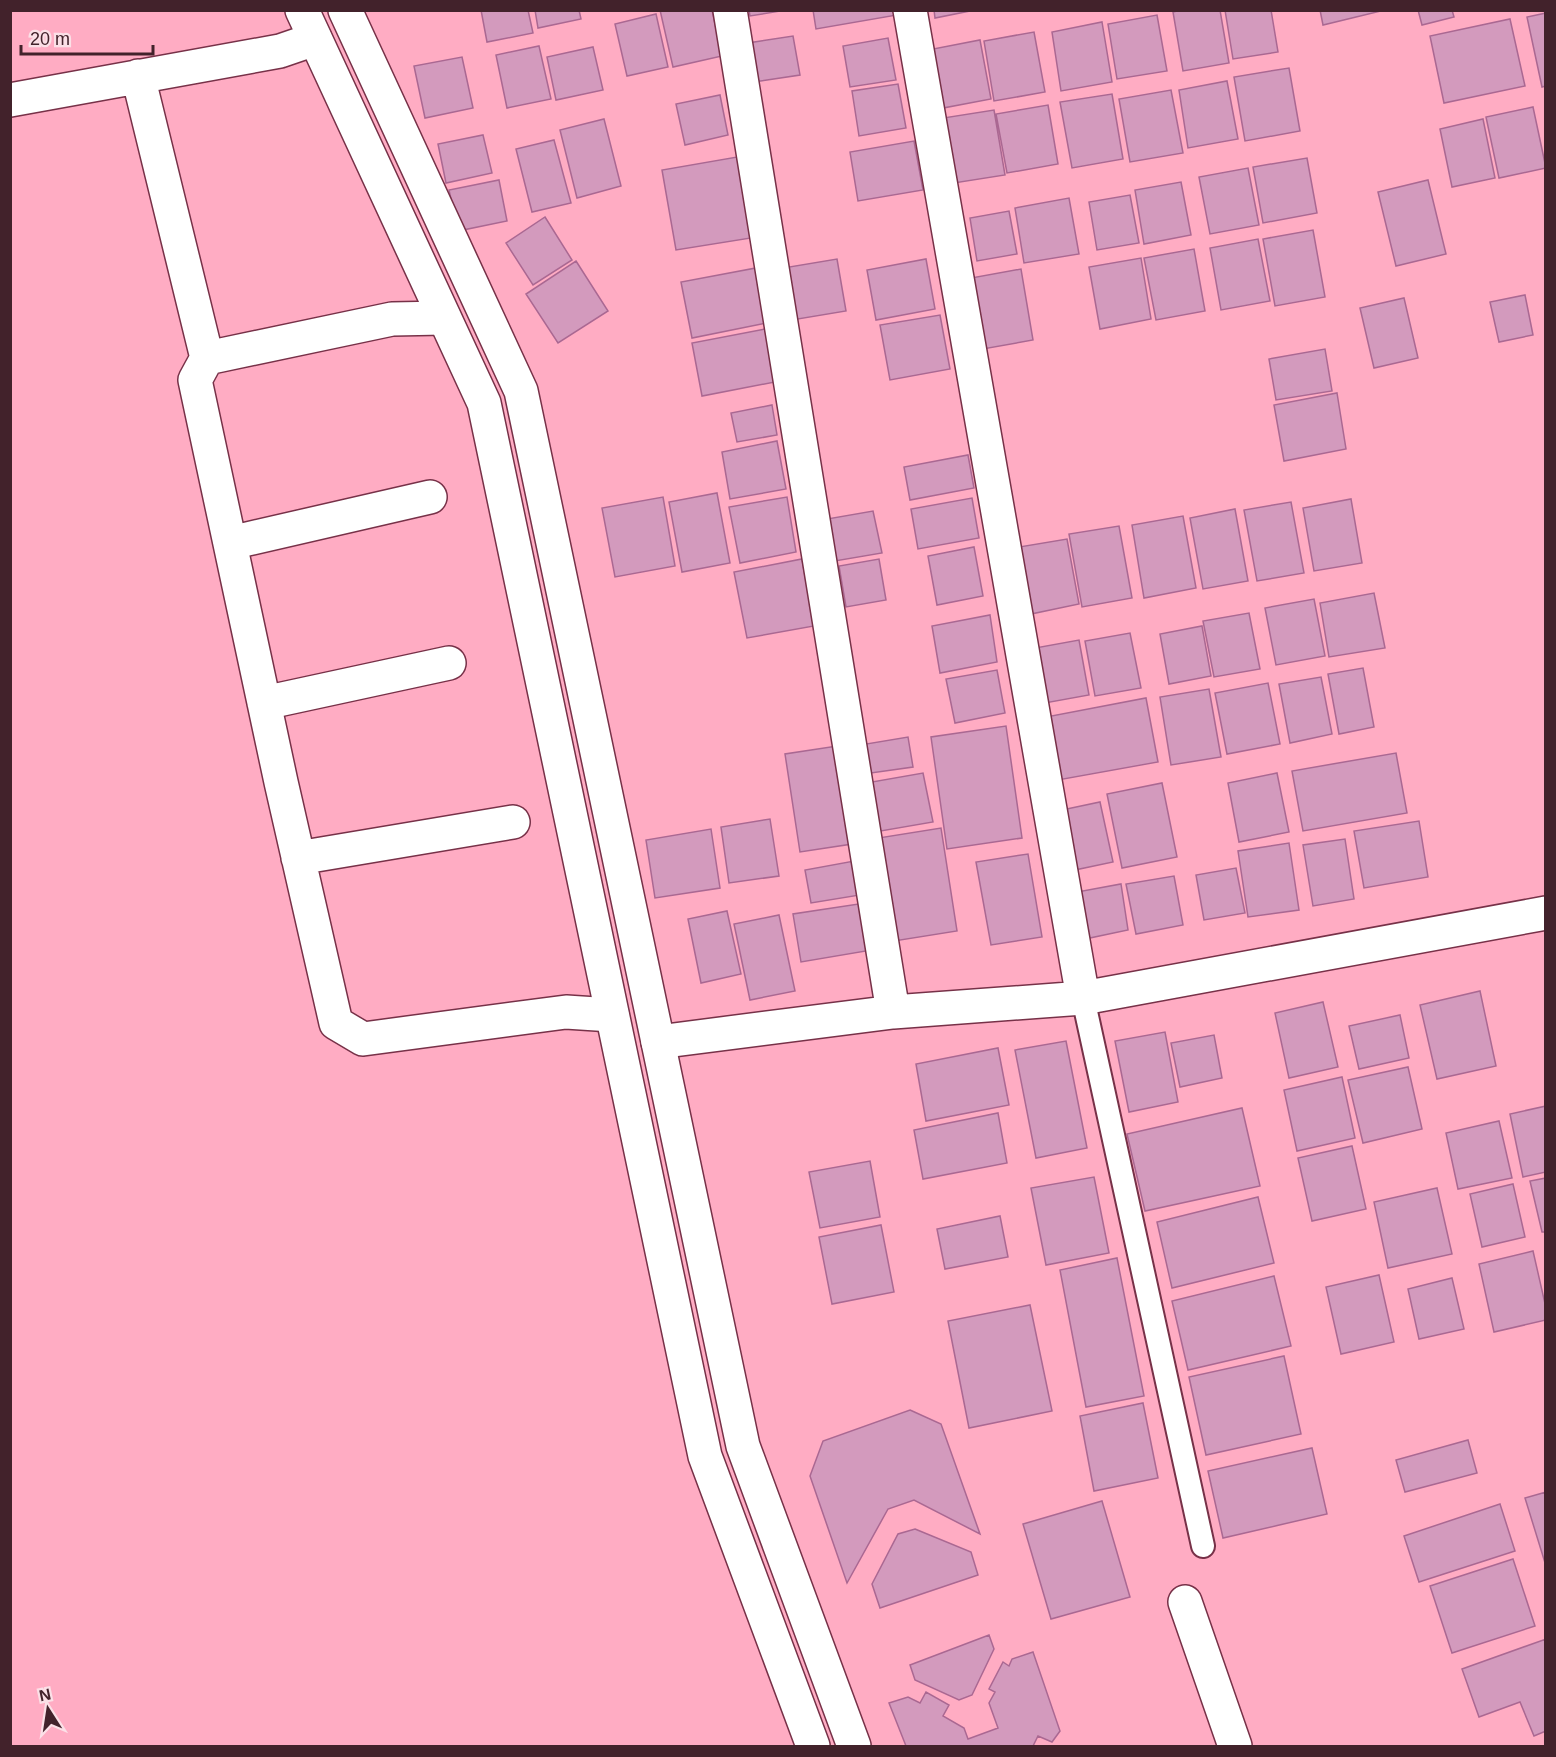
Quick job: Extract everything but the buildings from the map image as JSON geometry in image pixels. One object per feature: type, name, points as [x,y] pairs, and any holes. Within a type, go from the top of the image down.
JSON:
[{"type":"street","points":[[345,10],[521,391],[743,1446],[854,1746]]},
{"type":"street","points":[[730,10],[893,1012]]},
{"type":"street","points":[[910,10],[1083,998]]},
{"type":"street","points":[[10,100],[280,51],[309,25],[484,404],[705,1456],[813,1746]]},
{"type":"street","points":[[138,76],[207,358],[195,380],[336,1023],[363,1039],[566,1012],[612,1015]]},
{"type":"street","points":[[207,358],[392,319],[444,318]]},
{"type":"street","points":[[230,543],[430,497]]},
{"type":"street","points":[[264,703],[449,663]]},
{"type":"street","points":[[298,858],[513,822]]},
{"type":"street","points":[[658,1042],[893,1012],[1083,998],[1545,913]]},
{"type":"street","points":[[1185,1602],[1235,1746]]},
{"type":"lane","points":[[1083,998],[1203,1546]]}]
